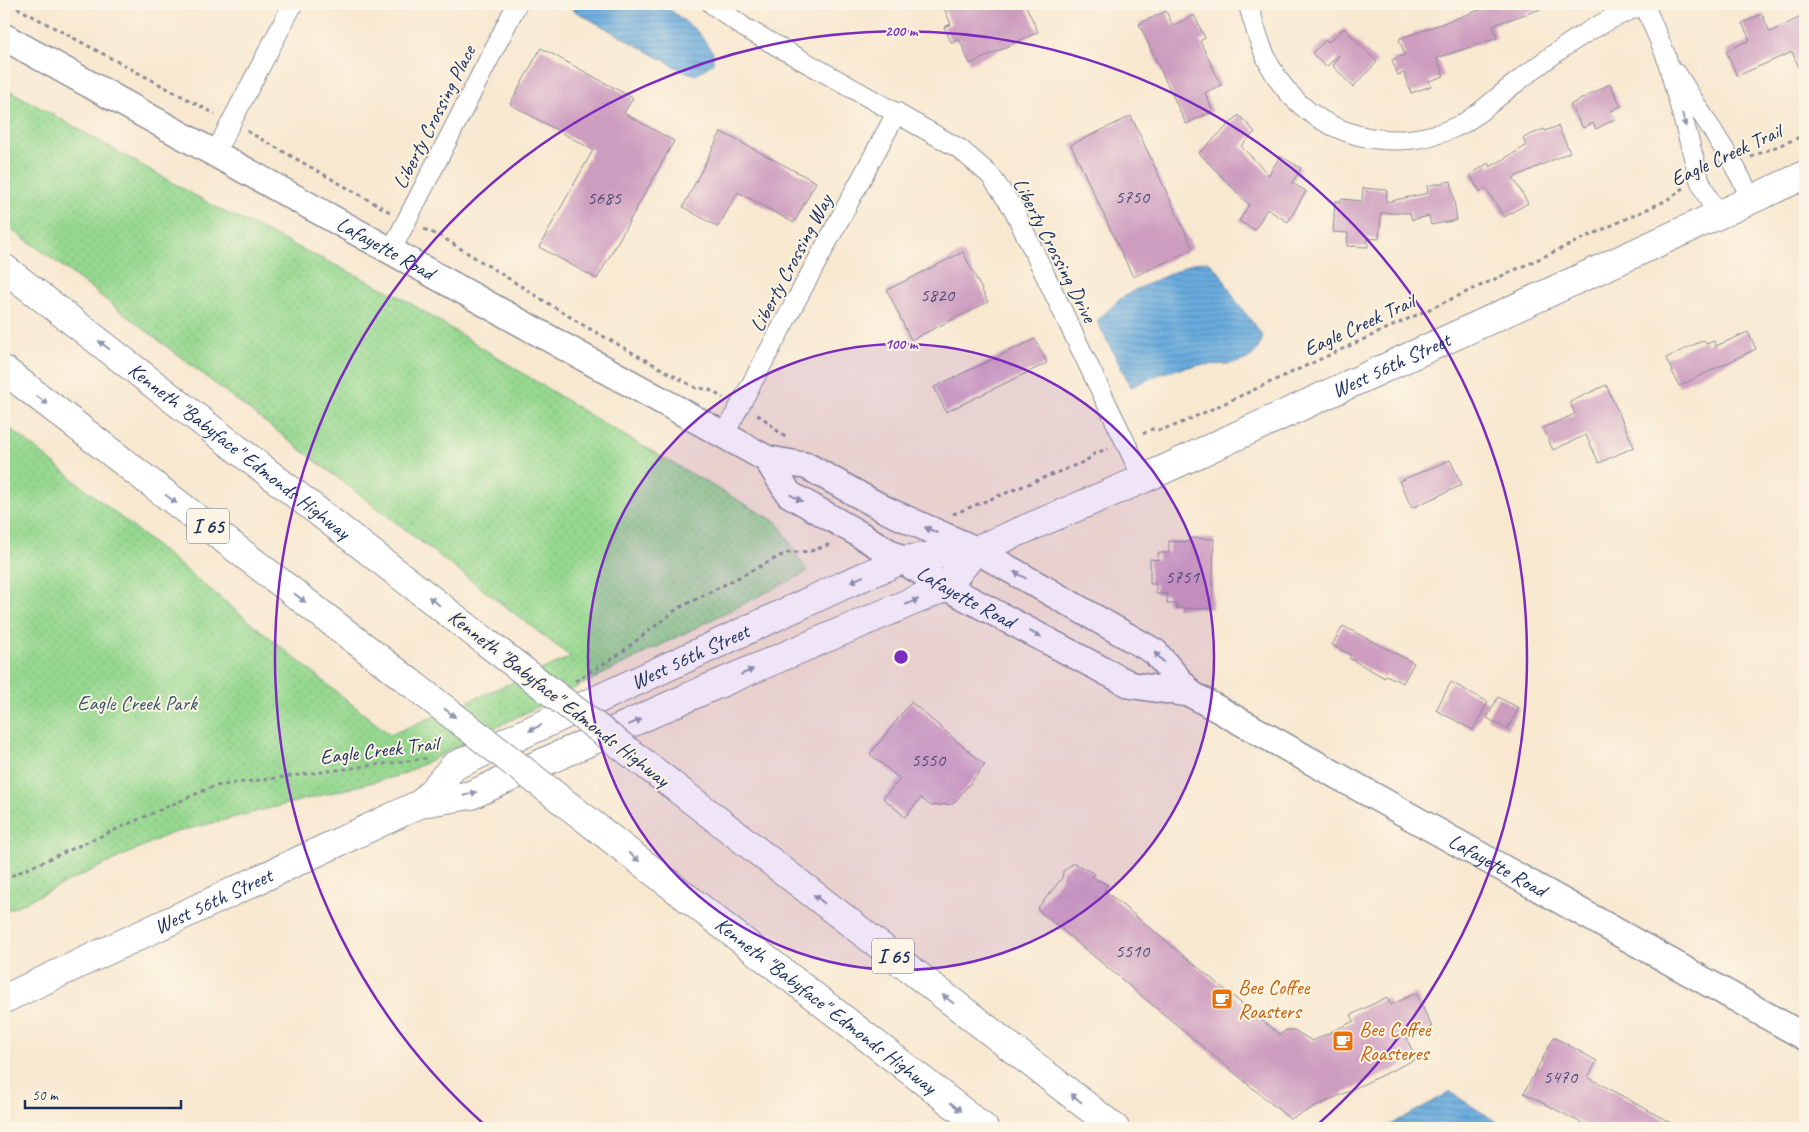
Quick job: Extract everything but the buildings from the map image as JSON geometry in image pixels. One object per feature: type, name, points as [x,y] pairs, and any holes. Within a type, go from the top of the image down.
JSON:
[{"type":"main road","name":"Lafayette Road","points":[[4,37],[767,459],[807,466],[886,510],[976,550],[1155,652],[1191,694],[1805,1037]]},
{"type":"main road","name":"West 56th Street","points":[[422,802],[454,766],[902,560],[976,550],[1143,479],[1805,175]]},
{"type":"main road","name":"Kenneth \"Babyface\" Edmonds Highway","points":[[4,268],[1115,1128]]},
{"type":"main road","name":"Kenneth \"Babyface\" Edmonds Highway","points":[[4,370],[984,1128]]},
{"type":"main road","name":"Lafayette Road","points":[[767,459],[789,494],[946,587],[1131,685],[1191,694]]},
{"type":"main road","name":"West 56th Street","points":[[4,999],[422,802],[471,795],[702,691],[946,587],[976,550]]},
{"type":"street","points":[[215,153],[293,4]]},
{"type":"street","name":"Liberty Crossing Place","points":[[391,250],[517,4]]},
{"type":"street","name":"Liberty Crossing Drive","points":[[712,4],[745,28],[897,112],[964,152],[990,175],[1008,200],[1143,479]]},
{"type":"street","points":[[1248,4],[1268,62],[1278,79],[1296,102],[1329,125],[1347,133],[1386,141],[1425,138],[1462,124],[1573,39],[1617,15],[1644,4],[1666,56],[1700,181],[1716,216]]},
{"type":"street","points":[[1666,56],[1734,166],[1752,200]]},
{"type":"street","name":"Liberty Crossing Way","points":[[724,435],[897,112]]},
{"type":"path","points":[[10,4],[201,106]]},
{"type":"path","points":[[255,135],[372,202]]},
{"type":"path","name":"Eagle Creek Trail","points":[[1734,166],[1760,152],[1777,148],[1805,135]]},
{"type":"path","name":"Eagle Creek Trail","points":[[951,515],[1086,461],[1095,453],[1126,444],[1152,429],[1166,429],[1177,426],[1667,200],[1679,190],[1700,181]]},
{"type":"path","points":[[431,232],[609,339],[696,388],[708,390]]},
{"type":"path","points":[[568,685],[618,655],[677,609],[786,553],[812,551]]},
{"type":"path","name":"Eagle Creek Trail","points":[[4,879],[214,786],[432,758]]},
{"type":"green space","name":"Eagle Creek Park","points":[[4,87],[219,209],[397,295],[606,425],[778,523],[807,572],[401,775],[169,834],[4,912],[4,423],[390,735],[571,657],[58,263],[4,224]]},
{"type":"water","points":[[570,4],[663,4],[698,32],[713,52],[713,63],[696,75],[683,71],[573,10]]},
{"type":"water","points":[[1208,261],[1220,273],[1236,301],[1263,336],[1259,347],[1254,354],[1239,362],[1197,365],[1170,371],[1131,387],[1097,321],[1120,299],[1135,290],[1193,263]]},
{"type":"water","points":[[1450,1092],[1506,1128],[1385,1128]]},
{"type":"place","name":"Bee Coffee Roasters","points":[[1222,999]]},
{"type":"place","name":"Bee Coffee Roasteres","points":[[1343,1041]]}]
